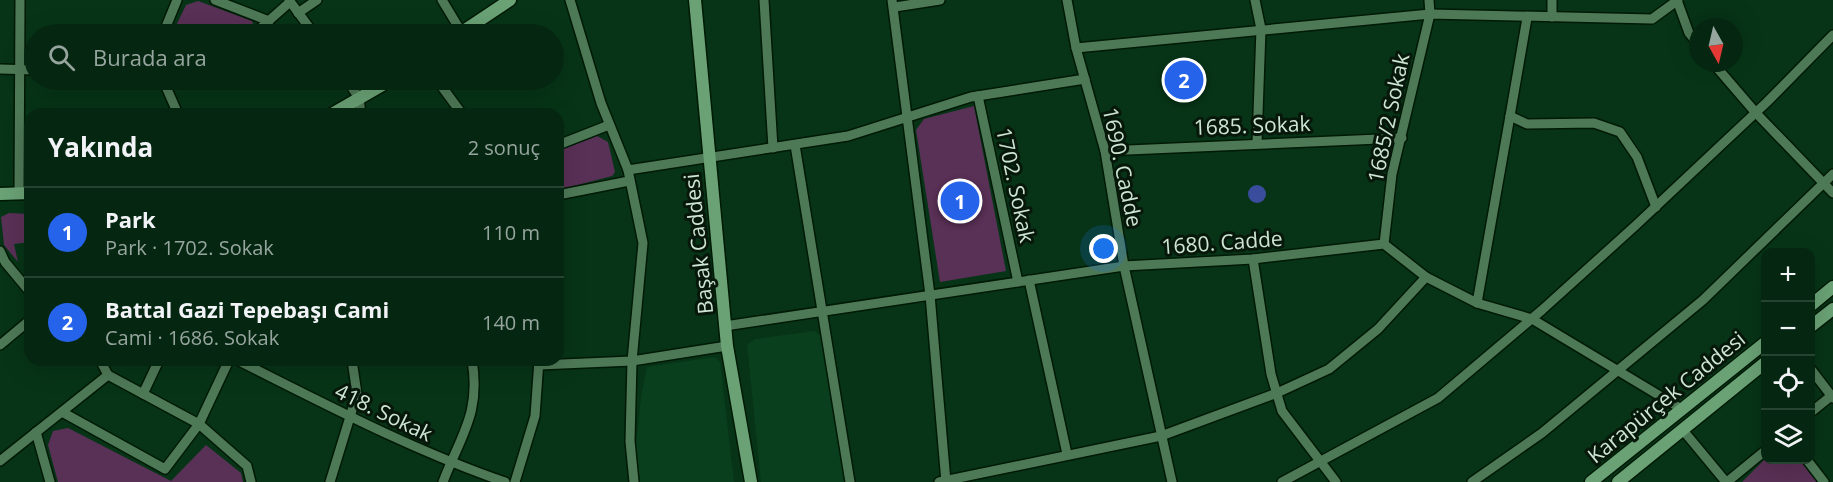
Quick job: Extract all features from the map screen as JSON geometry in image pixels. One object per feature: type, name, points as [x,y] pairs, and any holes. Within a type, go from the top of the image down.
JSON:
[{"type":"main road","points":[[475,24],[510,0]]},
{"type":"main road","name":"Başak Caddesi","points":[[695,0],[727,346],[751,482]]},
{"type":"main road","points":[[342,108],[373,90]]},
{"type":"main road","points":[[0,194],[24,193]]},
{"type":"main road","points":[[1815,302],[1833,286]]},
{"type":"main road","points":[[1815,323],[1833,309]]},
{"type":"main road","name":"Karapürçek Caddesi","points":[[1592,482],[1680,408],[1761,346]]},
{"type":"main road","name":"Karapürçek Caddesi","points":[[1618,482],[1761,366]]},
{"type":"street","points":[[20,0],[24,162]]},
{"type":"street","points":[[167,24],[177,0]]},
{"type":"street","points":[[215,0],[269,21]]},
{"type":"street","points":[[298,13],[317,0]]},
{"type":"street","points":[[442,0],[455,24]]},
{"type":"street","points":[[570,0],[609,126],[628,171],[643,243],[632,361],[630,441],[634,482]]},
{"type":"street","points":[[764,0],[773,148]]},
{"type":"street","points":[[940,0],[893,3],[930,295],[944,482],[1067,454],[1161,436],[1277,393],[1329,369],[1378,329],[1426,277]]},
{"type":"street","name":"1690. Cadde","points":[[1067,0],[1076,48],[1105,151],[1124,266],[1172,482]]},
{"type":"street","points":[[1255,0],[1261,29],[1257,142]]},
{"type":"street","name":"1685/2 Sokak","points":[[1384,244],[1392,174],[1430,14],[1429,0]]},
{"type":"street","points":[[1552,0],[1552,17]]},
{"type":"street","points":[[266,24],[289,1],[306,24]]},
{"type":"street","points":[[1076,48],[1430,14],[1527,18],[1652,19],[1678,1],[1689,33]]},
{"type":"street","points":[[1477,303],[1527,18]]},
{"type":"street","points":[[1282,482],[1438,398],[1532,319],[1656,207],[1756,113],[1833,35]]},
{"type":"street","points":[[0,69],[24,69]]},
{"type":"street","points":[[1721,72],[1756,113],[1825,182],[1833,193]]},
{"type":"street","points":[[628,171],[709,160],[848,136],[978,96],[1085,79]]},
{"type":"street","points":[[168,90],[175,108]]},
{"type":"street","points":[[354,90],[359,98],[360,108]]},
{"type":"street","points":[[444,90],[458,108]]},
{"type":"street","name":"1702. Sokak","points":[[978,96],[1018,282]]},
{"type":"street","points":[[1510,116],[1527,124],[1594,123],[1620,132],[1637,157],[1656,207]]},
{"type":"street","points":[[564,143],[609,126]]},
{"type":"street","name":"1685. Sokak","points":[[1105,151],[1257,142],[1402,138]]},
{"type":"street","points":[[795,145],[850,482]]},
{"type":"street","points":[[1472,482],[1542,433],[1703,300],[1833,174]]},
{"type":"street","points":[[564,194],[629,181]]},
{"type":"street","points":[[1384,244],[1426,277],[1477,303],[1532,319],[1680,408]]},
{"type":"street","name":"1680. Cadde","points":[[725,326],[1124,266],[1253,259],[1384,244]]},
{"type":"street","points":[[0,251],[2,264],[24,286]]},
{"type":"street","points":[[1253,259],[1271,374],[1282,411],[1336,482]]},
{"type":"street","points":[[1029,280],[1067,454]]},
{"type":"street","points":[[0,345],[24,325]]},
{"type":"street","points":[[564,362],[632,361],[727,346]]},
{"type":"street","points":[[103,366],[108,375],[199,424],[248,466],[251,482]]},
{"type":"street","points":[[143,394],[156,366]]},
{"type":"street","points":[[62,412],[165,470],[199,424],[226,366]]},
{"type":"street","name":"418. Sokak","points":[[249,366],[450,463],[505,482]]},
{"type":"street","points":[[330,482],[357,394],[353,366]]},
{"type":"street","points":[[443,482],[473,411],[476,384],[473,366]]},
{"type":"street","points":[[515,482],[535,416],[539,366]]},
{"type":"street","points":[[0,461],[108,375]]},
{"type":"street","points":[[1814,410],[1832,397],[1815,375]]},
{"type":"street","points":[[1682,429],[1726,482],[1761,454]]},
{"type":"street","points":[[36,432],[50,482]]},
{"type":"street","points":[[1811,464],[1824,482]]},
{"type":"shaded area","points":[[198,1],[252,21],[253,24],[177,24],[186,5]]},
{"type":"shaded area","points":[[974,106],[1006,271],[940,282],[916,130],[924,119]]},
{"type":"shaded area","points":[[597,136],[608,142],[615,172],[612,176],[564,188],[564,149]]},
{"type":"shaded area","points":[[9,213],[24,214],[24,243],[14,244],[18,262],[4,245],[1,217]]},
{"type":"shaded area","points":[[815,331],[822,337],[846,482],[761,482],[747,345],[755,339]]},
{"type":"shaded area","points":[[715,357],[720,362],[734,482],[637,482],[636,447],[641,397],[647,367]]},
{"type":"shaded area","points":[[68,428],[171,481],[206,445],[241,473],[243,482],[58,482],[48,445],[53,431]]},
{"type":"shaded area","points":[[1761,463],[1804,464],[1819,482],[1742,482]]},
{"type":"water","points":[[1257,185],[1263,188],[1266,194],[1263,200],[1257,203],[1251,200],[1248,194],[1251,188]]},
{"type":"place","name":"Battal Gazi Tepebaşı Cami","points":[[1184,80]]},
{"type":"place","name":"Park","points":[[960,201]]}]
